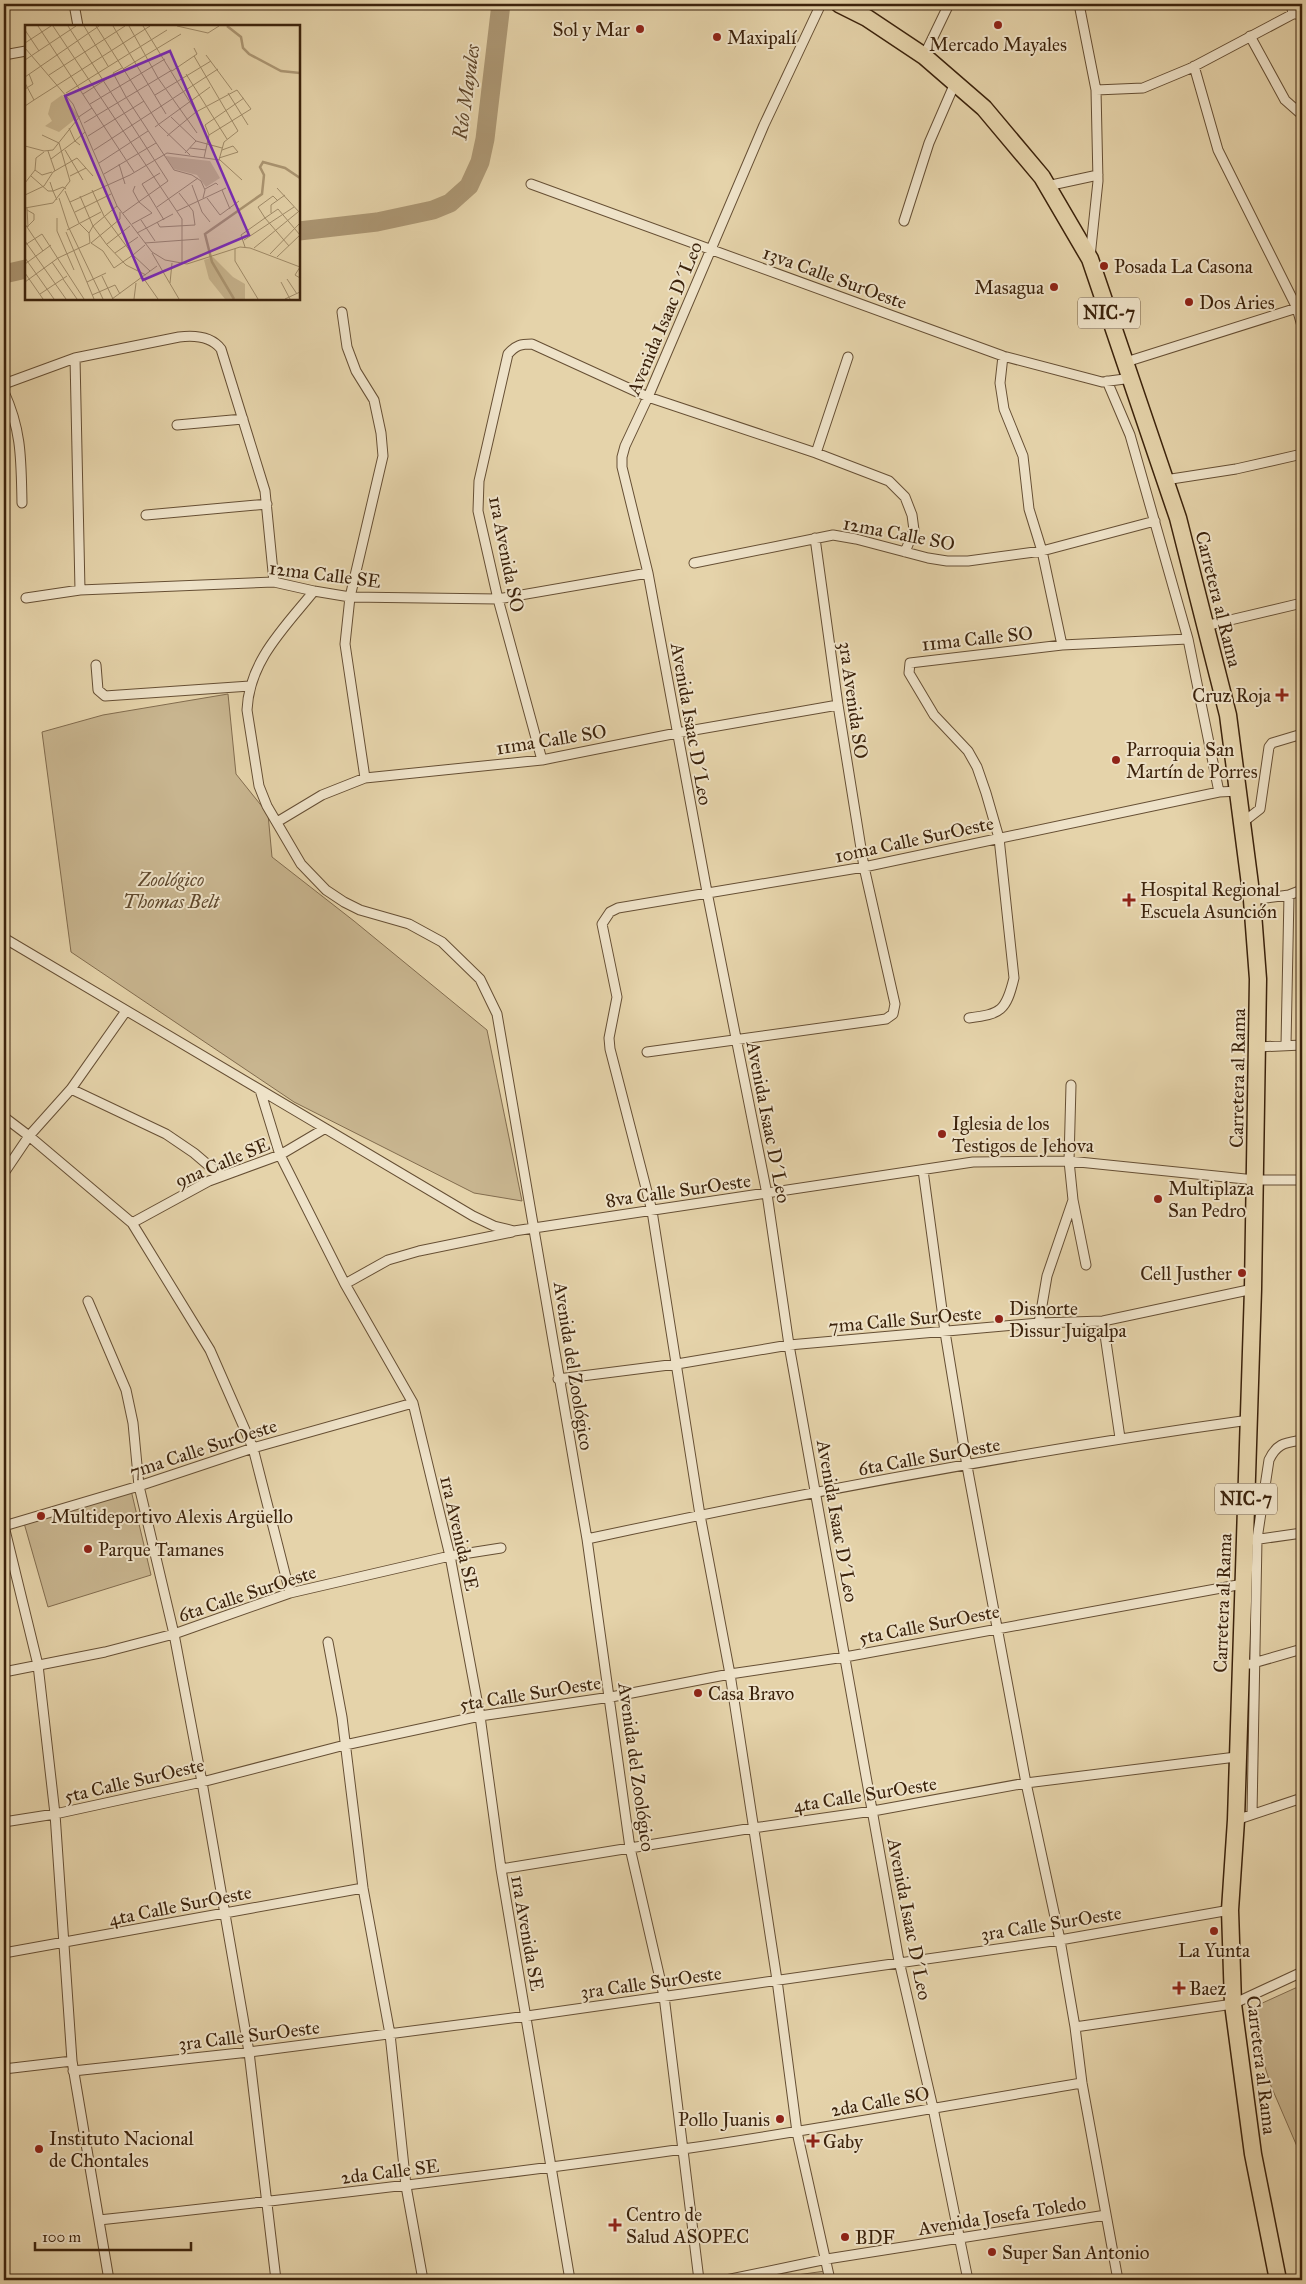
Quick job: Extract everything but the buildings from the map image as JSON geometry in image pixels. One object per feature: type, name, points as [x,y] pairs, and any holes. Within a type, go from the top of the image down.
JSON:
[{"type":"highway","name":"Carretera al Rama","points":[[840,4],[867,18],[924,56],[984,108],[1047,186],[1090,259],[1178,518],[1228,715],[1252,900],[1258,980],[1249,1420],[1251,1541],[1243,1584],[1247,1665],[1236,1757],[1236,1820],[1230,1910],[1233,2004],[1253,2154],[1278,2280]]},
{"type":"street","points":[[74,4],[78,25]]},
{"type":"street","name":"Avenida Isaac D´Leo","points":[[820,4],[764,125],[622,457],[622,467],[648,573],[706,892],[767,1194],[789,1344],[899,1961],[933,2108],[968,2280]]},
{"type":"street","points":[[924,56],[949,4]]},
{"type":"street","points":[[1079,4],[1096,90],[1098,175],[1090,259]]},
{"type":"street","points":[[1096,90],[1143,88],[1194,66],[1250,36],[1298,14],[1291,4]]},
{"type":"street","points":[[1250,36],[1285,100],[1302,115]]},
{"type":"street","points":[[4,55],[25,51]]},
{"type":"street","points":[[1194,66],[1218,150],[1299,307],[1302,326]]},
{"type":"street","points":[[904,221],[928,143],[955,83]]},
{"type":"street","points":[[1047,186],[1098,175]]},
{"type":"street","name":"13va Calle SurOeste","points":[[531,184],[1002,356],[1102,382],[1132,378]]},
{"type":"street","points":[[1126,362],[1299,307]]},
{"type":"street","points":[[342,312],[346,348],[356,372],[374,400],[381,433],[383,456],[350,597],[346,644],[365,778]]},
{"type":"street","points":[[4,384],[75,358],[179,337],[196,336],[213,340],[221,349],[267,504],[274,582]]},
{"type":"street","name":"1ra Avenida SO","points":[[542,760],[498,599],[477,499],[479,481],[508,354],[521,344],[532,344],[648,397]]},
{"type":"street","points":[[1002,356],[1000,383],[1004,409],[1023,456],[1029,509],[1042,551],[1062,645]]},
{"type":"street","points":[[816,453],[848,357]]},
{"type":"street","points":[[75,358],[80,590]]},
{"type":"street","points":[[1107,381],[1130,435],[1188,639],[1219,792]]},
{"type":"street","points":[[4,392],[15,419],[18,433],[22,503]]},
{"type":"street","points":[[648,397],[816,453],[889,481],[905,497],[912,515],[914,530],[906,552]]},
{"type":"street","points":[[177,425],[243,420]]},
{"type":"street","points":[[1165,480],[1236,469],[1302,454]]},
{"type":"street","points":[[146,515],[267,504]]},
{"type":"street","name":"12ma Calle SO","points":[[694,563],[833,535],[947,561],[968,561],[1042,551],[1155,521]]},
{"type":"street","name":"3ra Avenida SO","points":[[736,1041],[886,1019],[893,1014],[896,1004],[864,867],[838,705],[815,538]]},
{"type":"street","name":"12ma Calle SE","points":[[26,598],[80,590],[274,582],[350,597],[498,599],[648,573]]},
{"type":"street","name":"Avenida del Zoológico","points":[[314,591],[264,654],[254,672],[246,710],[256,775],[262,796],[298,860],[326,890],[360,910],[409,924],[442,942],[480,979],[498,1014],[558,1379],[587,1539],[630,1848],[664,1996],[699,2280]]},
{"type":"street","points":[[1205,626],[1302,602]]},
{"type":"street","name":"11ma Calle SO","points":[[998,838],[977,767],[960,740],[934,715],[909,673],[909,666],[912,662],[1062,645],[1188,639]]},
{"type":"street","points":[[96,665],[98,690],[105,696],[250,686]]},
{"type":"street","name":"11ma Calle SO","points":[[277,822],[322,795],[365,778],[542,760],[677,733],[838,705]]},
{"type":"street","points":[[1242,823],[1260,809],[1269,747],[1272,743],[1302,734]]},
{"type":"street","name":"10ma Calle SurOeste","points":[[652,1211],[610,1049],[609,1038],[617,997],[602,924],[610,912],[618,908],[706,892],[864,867],[1219,792],[1239,791]]},
{"type":"street","points":[[969,1018],[993,1015],[1002,1008],[1010,996],[1014,978],[998,838]]},
{"type":"street","points":[[1252,900],[1289,895],[1302,890]]},
{"type":"street","points":[[1286,1046],[1289,895]]},
{"type":"street","points":[[4,938],[473,1216],[494,1226],[514,1231]]},
{"type":"street","points":[[4,1173],[29,1136],[71,1089],[126,1011]]},
{"type":"street","points":[[647,1052],[736,1041]]},
{"type":"street","points":[[1258,1047],[1302,1045]]},
{"type":"street","points":[[1070,1085],[1069,1161],[1073,1200],[1086,1265]]},
{"type":"street","points":[[71,1089],[166,1134],[194,1153],[220,1176]]},
{"type":"street","name":"1ra Avenida SE","points":[[260,1090],[280,1156],[346,1284],[413,1403],[450,1556],[480,1716],[501,1870],[570,2280]]},
{"type":"street","points":[[4,1117],[132,1223],[215,1359],[252,1448],[290,1593]]},
{"type":"street","name":"9na Calle SE","points":[[132,1223],[220,1176],[280,1156],[324,1128]]},
{"type":"street","name":"8va Calle SurOeste","points":[[346,1284],[388,1260],[419,1251],[534,1227],[973,1162],[1069,1161],[1255,1180],[1302,1180]]},
{"type":"street","points":[[923,1170],[945,1332],[967,1466],[1026,1782],[1060,1940],[1075,2027],[1082,2083],[1118,2280]]},
{"type":"street","points":[[1039,1323],[1047,1276],[1073,1200]]},
{"type":"street","points":[[652,1211],[700,1515],[730,1674],[752,1828],[777,1980],[797,2132],[827,2259],[830,2280]]},
{"type":"street","name":"7ma Calle SurOeste","points":[[558,1379],[677,1364],[789,1344],[1039,1323],[1104,1321],[1253,1289]]},
{"type":"street","points":[[88,1301],[126,1390],[133,1423],[139,1486],[174,1634],[249,2052],[276,2280]]},
{"type":"street","points":[[1104,1321],[1120,1438]]},
{"type":"street","name":"7ma Calle SurOeste","points":[[4,1526],[139,1486],[252,1448],[413,1403]]},
{"type":"street","name":"6ta Calle SurOeste","points":[[587,1539],[700,1515],[1120,1438],[1249,1420]]},
{"type":"street","points":[[1252,1814],[1247,1665],[1251,1541],[1271,1455],[1280,1444],[1302,1440]]},
{"type":"street","points":[[4,1526],[38,1666],[55,1814],[73,2071],[109,2280]]},
{"type":"street","points":[[1251,1541],[1302,1533]]},
{"type":"street","name":"6ta Calle SurOeste","points":[[4,1672],[105,1652],[174,1634],[290,1593],[450,1556],[501,1548]]},
{"type":"street","name":"5ta Calle SurOeste","points":[[4,1822],[55,1814],[202,1782],[345,1746],[480,1716],[610,1697],[730,1674],[845,1656],[1243,1584]]},
{"type":"street","points":[[328,1642],[339,1696],[363,1888],[390,2034],[406,2186],[423,2280]]},
{"type":"street","points":[[1247,1665],[1302,1649]]},
{"type":"street","name":"4ta Calle SurOeste","points":[[501,1870],[752,1828],[873,1811],[1026,1782],[1236,1757]]},
{"type":"street","points":[[1236,1820],[1302,1798]]},
{"type":"street","name":"4ta Calle SurOeste","points":[[4,1953],[363,1888]]},
{"type":"street","name":"3ra Calle SurOeste","points":[[73,2071],[249,2052],[527,2016],[899,1961],[1060,1940],[1230,1910]]},
{"type":"street","points":[[1075,2027],[1233,2004],[1302,1972]]},
{"type":"street","points":[[4,2069],[72,2061]]},
{"type":"street","name":"2da Calle SO","points":[[684,2149],[797,2132],[1082,2083]]},
{"type":"street","name":"2da Calle SE","points":[[99,2220],[406,2186],[684,2149]]},
{"type":"street","name":"Avenida Josefa Toledo","points":[[726,2280],[827,2259],[1106,2215]]},
{"type":"green space","name":"Zoológico Thomas Belt","points":[[228,694],[236,774],[268,814],[272,857],[354,921],[487,1030],[522,1201],[474,1193],[294,1102],[71,952],[42,732],[103,715]]},
{"type":"green space","name":"Parque Tamanes","points":[[131,1490],[151,1575],[48,1607],[24,1523]]},
{"type":"green space","points":[[1302,1985],[1302,2158],[1271,2086],[1247,2010]]},
{"type":"green space","points":[[825,2271],[826,2280],[762,2280]]},
{"type":"waterway","name":"Río Mayales","points":[[300,231],[377,222],[433,210],[450,203],[469,186],[480,162],[485,139],[501,4]]},
{"type":"waterway","name":"Río Mayales","points":[[4,274],[25,269]]},
{"type":"place","name":"Mercado Mayales","points":[[998,25]]},
{"type":"place","name":"Sol y Mar","points":[[640,29]]},
{"type":"place","name":"Maxipalí","points":[[717,37]]},
{"type":"place","name":"Posada La Casona","points":[[1104,266]]},
{"type":"place","name":"Masagua","points":[[1054,287]]},
{"type":"place","name":"Dos Aries","points":[[1189,302]]},
{"type":"place","name":"Cruz Roja","points":[[1282,695]]},
{"type":"place","name":"Parroquia San Martín de Porres","points":[[1116,760]]},
{"type":"place","name":"Hospital Regional Escuela Asunción","points":[[1129,900]]},
{"type":"place","name":"Iglesia de los Testigos de Jehova","points":[[942,1134]]},
{"type":"place","name":"Multiplaza San Pedro","points":[[1158,1199]]},
{"type":"place","name":"Cell Justher","points":[[1242,1273]]},
{"type":"place","name":"Disnorte Dissur Juigalpa","points":[[999,1319]]},
{"type":"place","name":"Multideportivo Alexis Argüello","points":[[41,1516]]},
{"type":"place","name":"Parque Tamanes","points":[[88,1549]]},
{"type":"place","name":"Casa Bravo","points":[[698,1693]]},
{"type":"place","name":"La Yunta","points":[[1214,1931]]},
{"type":"place","name":"Baez","points":[[1179,1988]]},
{"type":"place","name":"Pollo Juanis","points":[[780,2119]]},
{"type":"place","name":"Gaby","points":[[813,2141]]},
{"type":"place","name":"Instituto Nacional de Chontales","points":[[39,2149]]},
{"type":"place","name":"Centro de Salud ASOPEC","points":[[615,2225]]},
{"type":"place","name":"BDF","points":[[845,2237]]},
{"type":"place","name":"Super San Antonio","points":[[992,2252]]}]
